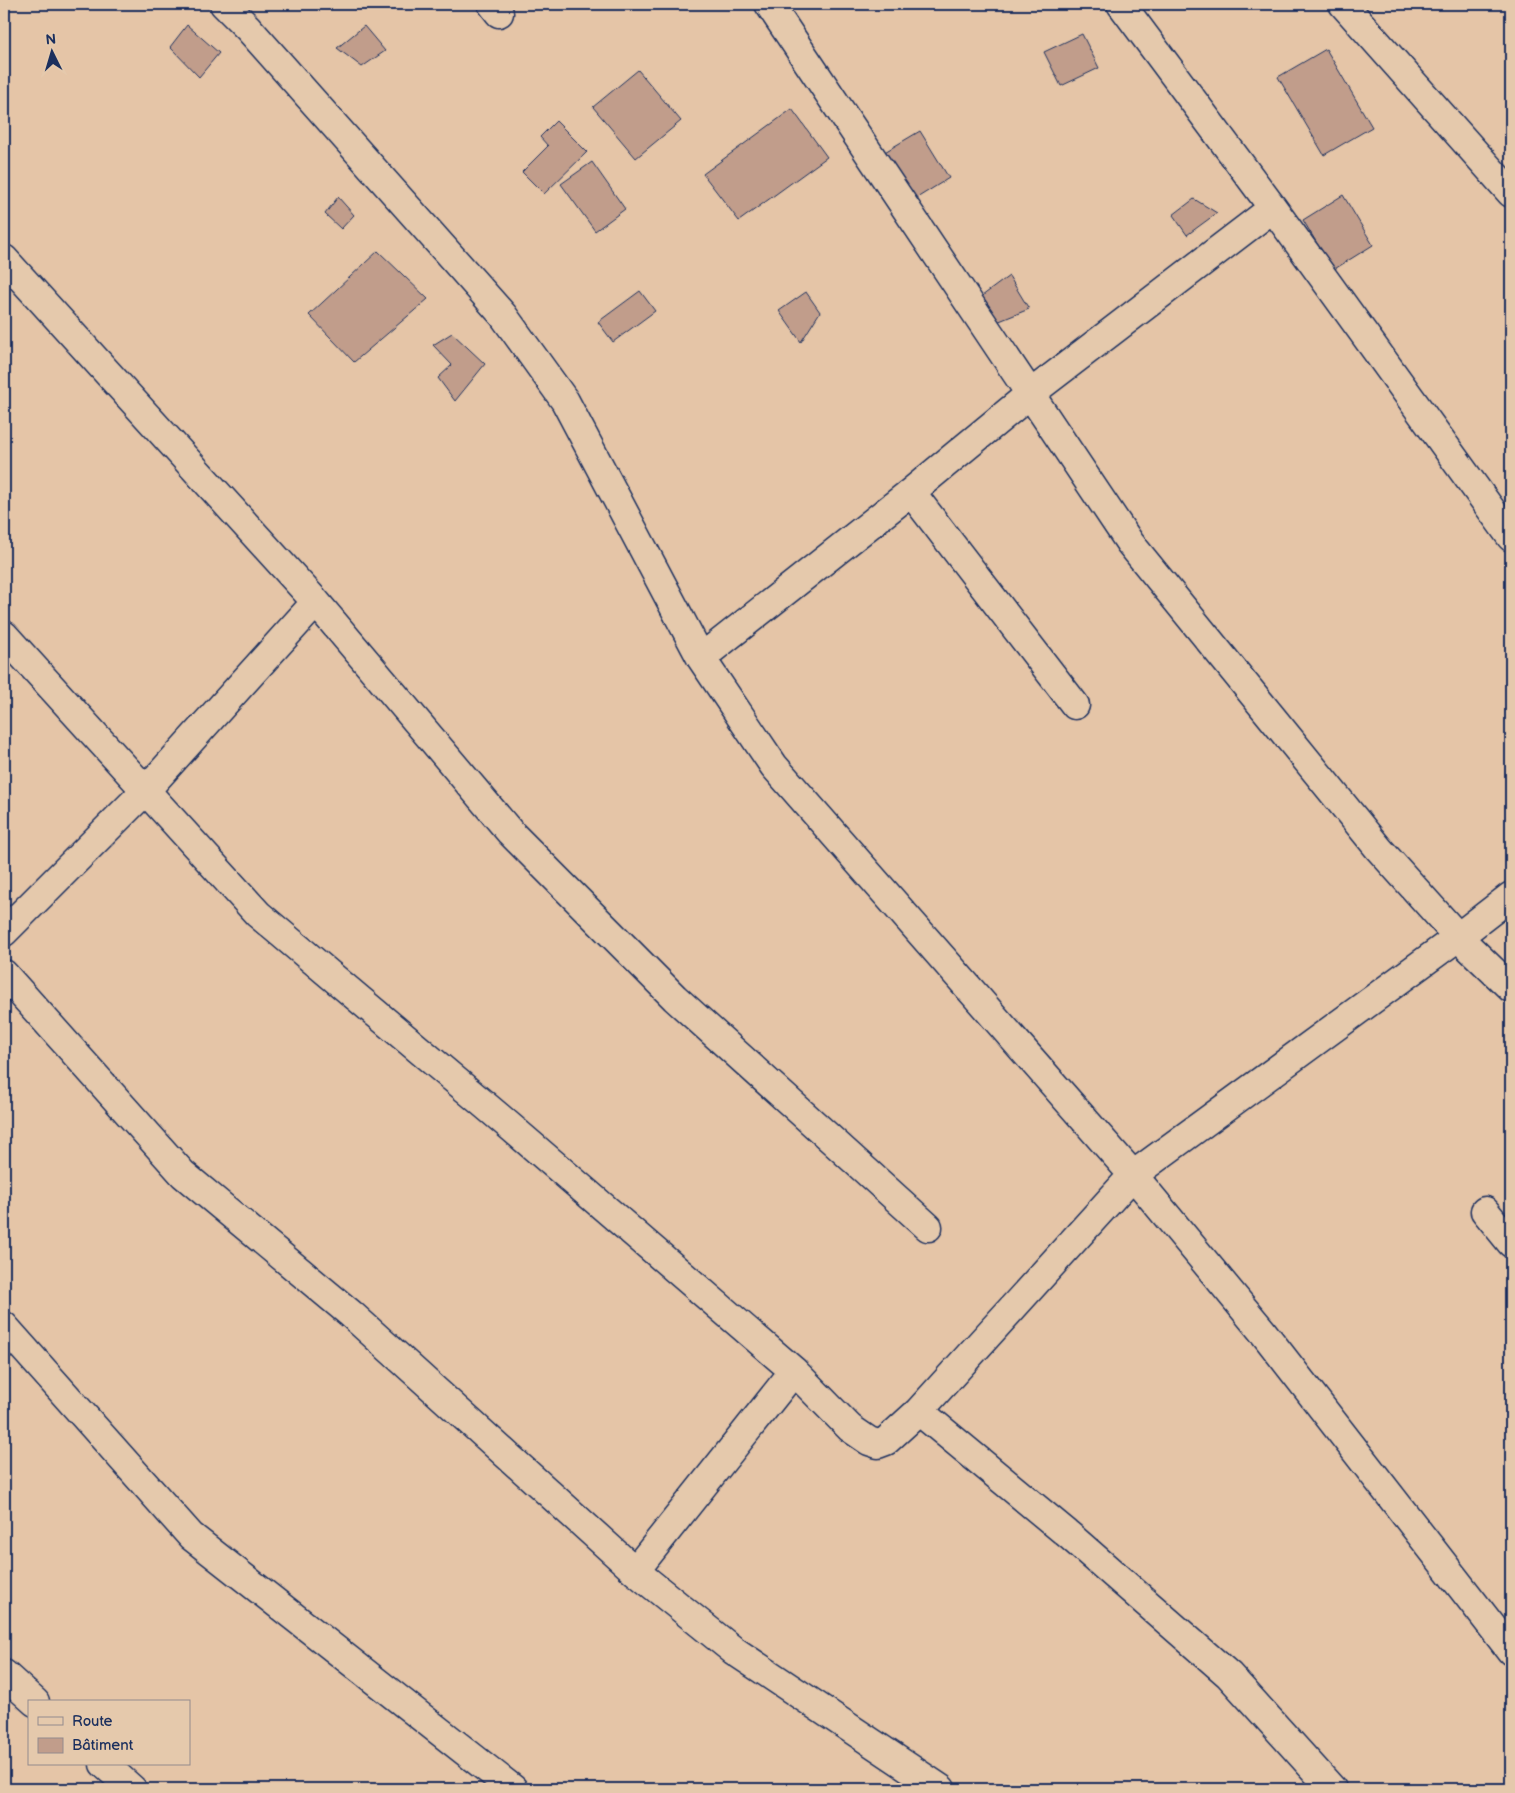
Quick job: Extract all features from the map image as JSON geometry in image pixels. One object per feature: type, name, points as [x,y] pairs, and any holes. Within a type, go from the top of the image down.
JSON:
[{"type":"street","points":[[224,4],[262,43],[503,316],[565,400],[701,658],[774,766],[1133,1175],[1263,1332],[1511,1651]]},
{"type":"street","points":[[769,4],[1130,542],[1379,849],[1458,937],[1511,988]]},
{"type":"street","points":[[1121,4],[1273,208],[1511,537]]},
{"type":"street","points":[[1343,4],[1511,193]]},
{"type":"street","points":[[701,658],[911,492],[1030,394],[1273,208]]},
{"type":"street","points":[[4,259],[316,602],[517,839],[675,998],[928,1227]]},
{"type":"street","points":[[911,492],[1075,705]]},
{"type":"street","points":[[4,932],[146,790],[316,602]]},
{"type":"street","points":[[4,635],[258,914],[499,1116],[794,1372],[850,1428],[869,1441],[878,1444],[886,1441],[919,1411],[1133,1175],[1458,937],[1511,896]]},
{"type":"street","points":[[4,974],[183,1174],[351,1314],[634,1571],[734,1650],[941,1789]]},
{"type":"street","points":[[1485,1211],[1511,1243]]},
{"type":"street","points":[[4,1326],[191,1536],[513,1789]]},
{"type":"street","points":[[634,1571],[794,1372]]},
{"type":"street","points":[[919,1411],[1070,1536],[1229,1675],[1332,1789]]},
{"type":"street","points":[[4,1674],[33,1700]]},
{"type":"street","points":[[106,1766],[132,1789]]},
{"type":"building","points":[[187,25],[219,53],[199,77],[170,47]]},
{"type":"building","points":[[364,26],[385,51],[362,67],[337,48]]},
{"type":"building","points":[[1082,34],[1099,68],[1061,86],[1044,52]]},
{"type":"building","points":[[1326,49],[1372,127],[1324,155],[1278,77]]},
{"type":"building","points":[[638,70],[681,121],[636,158],[593,107]]},
{"type":"building","points":[[792,109],[827,157],[739,221],[703,174]]},
{"type":"building","points":[[556,121],[587,152],[544,194],[522,172],[548,146],[540,137]]},
{"type":"building","points":[[920,131],[949,178],[912,201],[883,153]]},
{"type":"building","points":[[592,162],[625,209],[595,231],[561,184]]},
{"type":"building","points":[[1343,195],[1373,245],[1333,270],[1303,220]]},
{"type":"building","points":[[338,197],[354,215],[341,229],[325,214]]},
{"type":"building","points":[[1194,199],[1217,213],[1187,235],[1173,215]]},
{"type":"building","points":[[378,251],[428,299],[354,362],[309,315]]},
{"type":"building","points":[[1009,276],[1029,309],[997,322],[982,296]]},
{"type":"building","points":[[640,291],[655,311],[613,342],[598,322]]},
{"type":"building","points":[[806,292],[820,312],[801,342],[779,311]]},
{"type":"building","points":[[452,333],[485,364],[455,401],[438,378],[452,365],[433,345]]}]
